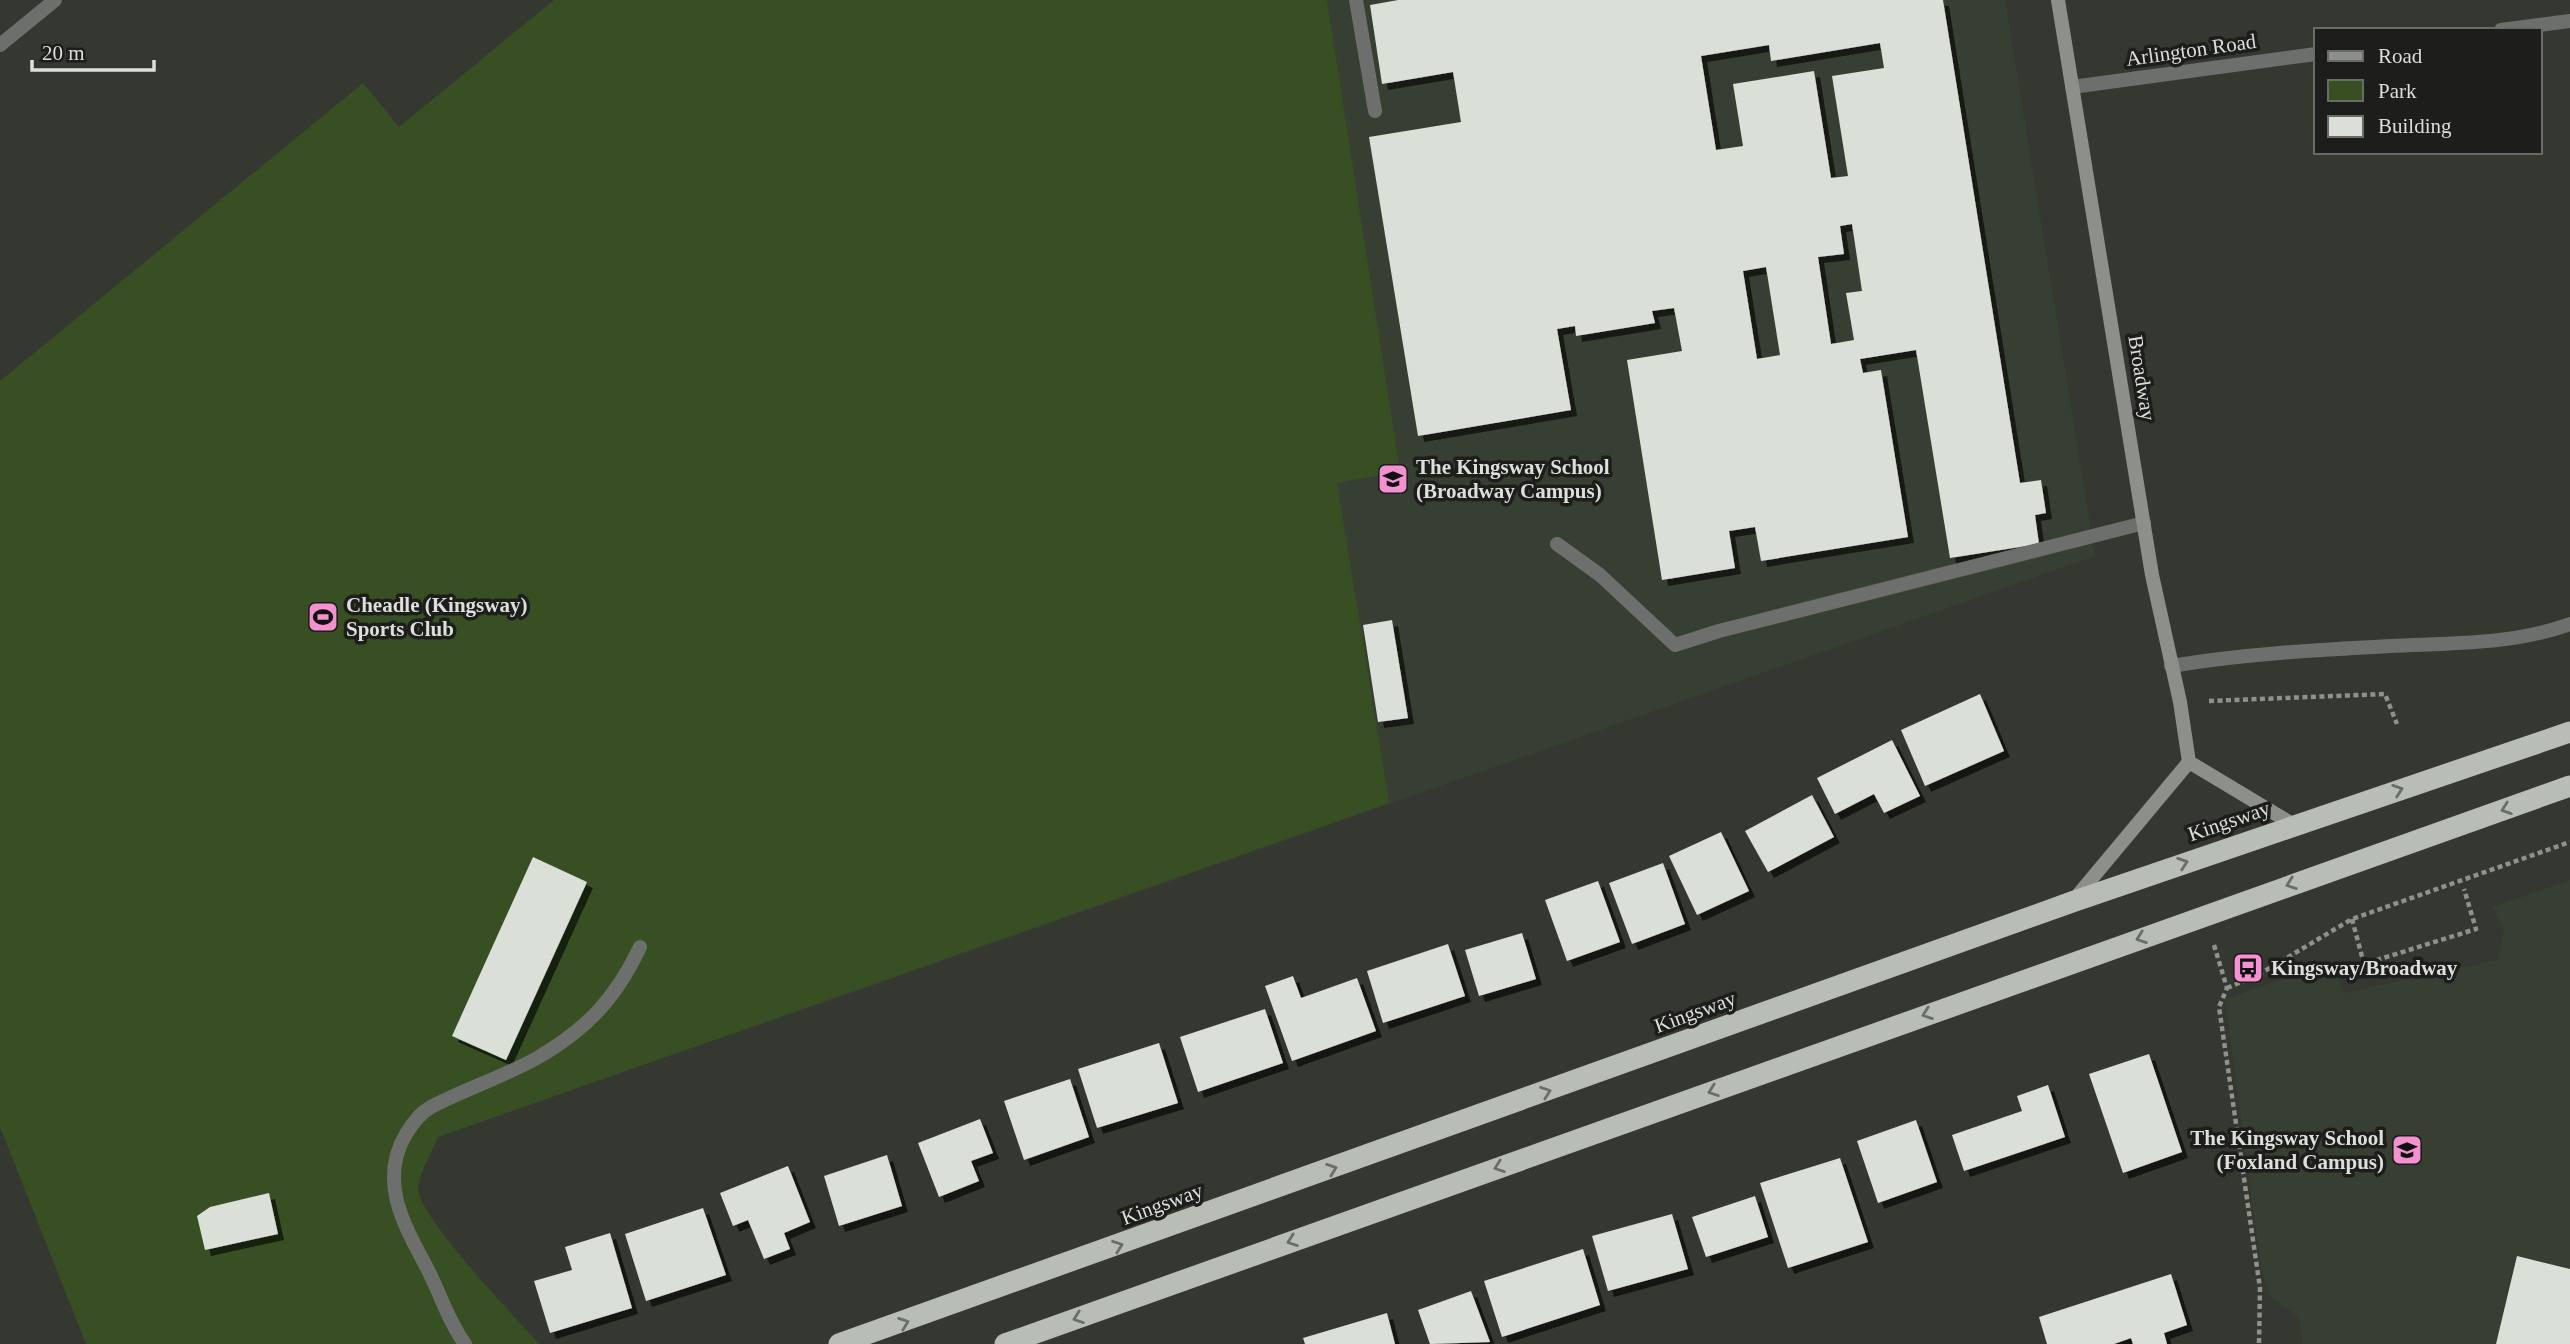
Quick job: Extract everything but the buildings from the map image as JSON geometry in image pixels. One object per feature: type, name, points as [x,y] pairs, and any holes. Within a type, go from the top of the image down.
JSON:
[{"type":"highway","name":"Kingsway","points":[[839,1344],[2072,902],[2570,732]]},
{"type":"highway","points":[[1005,1344],[2570,786]]},
{"type":"street","points":[[0,45],[55,0]]},
{"type":"street","points":[[1356,0],[1375,111]]},
{"type":"street","name":"Broadway","points":[[2059,0],[2144,523],[2180,702],[2189,762]]},
{"type":"street","points":[[2516,28],[2570,21]]},
{"type":"street","name":"Arlington Road","points":[[2072,87],[2314,54]]},
{"type":"street","points":[[1557,544],[1600,575],[1675,645],[1719,631],[2144,523]]},
{"type":"street","points":[[2171,666],[2226,657],[2308,650],[2514,639],[2570,624]]},
{"type":"street","points":[[2072,902],[2189,762],[2294,825]]},
{"type":"street","points":[[465,1344],[398,1211],[392,1182],[395,1157],[402,1140],[413,1122],[428,1108],[481,1086],[536,1058],[581,1027],[605,1006],[623,983],[640,947]]},
{"type":"path","points":[[2180,702],[2385,694],[2397,724]]},
{"type":"path","points":[[2227,988],[2258,975],[2352,919],[2570,842]]},
{"type":"path","points":[[2352,919],[2364,964],[2476,929],[2464,889]]},
{"type":"path","points":[[2206,915],[2227,988],[2219,1007],[2260,1288],[2259,1344]]},
{"type":"shaded area","name":"The Kingsway School (Broadway Campus)","points":[[554,0],[2005,0],[2095,556],[732,1035]]},
{"type":"shaded area","name":"The Kingsway School (Foxland Campus)","points":[[2570,880],[2570,1344],[2303,1344],[2299,1317],[2271,1297],[2262,1273],[2225,999],[2331,963],[2344,993],[2498,960],[2504,929],[2493,907]]},
{"type":"green space","points":[[554,0],[1327,0],[1400,472],[1337,483],[1389,803],[438,1137],[419,1181],[421,1200],[449,1241],[539,1344],[86,1344],[0,1127],[0,381],[363,83],[399,127]]},
{"type":"place","name":"The Kingsway School (Broadway Campus)","points":[[1393,479]]},
{"type":"place","name":"Cheadle (Kingsway) Sports Club","points":[[323,617]]},
{"type":"place","name":"Kingsway/Broadway","points":[[2248,968]]},
{"type":"place","name":"The Kingsway School (Foxland Campus)","points":[[2407,1150]]}]
